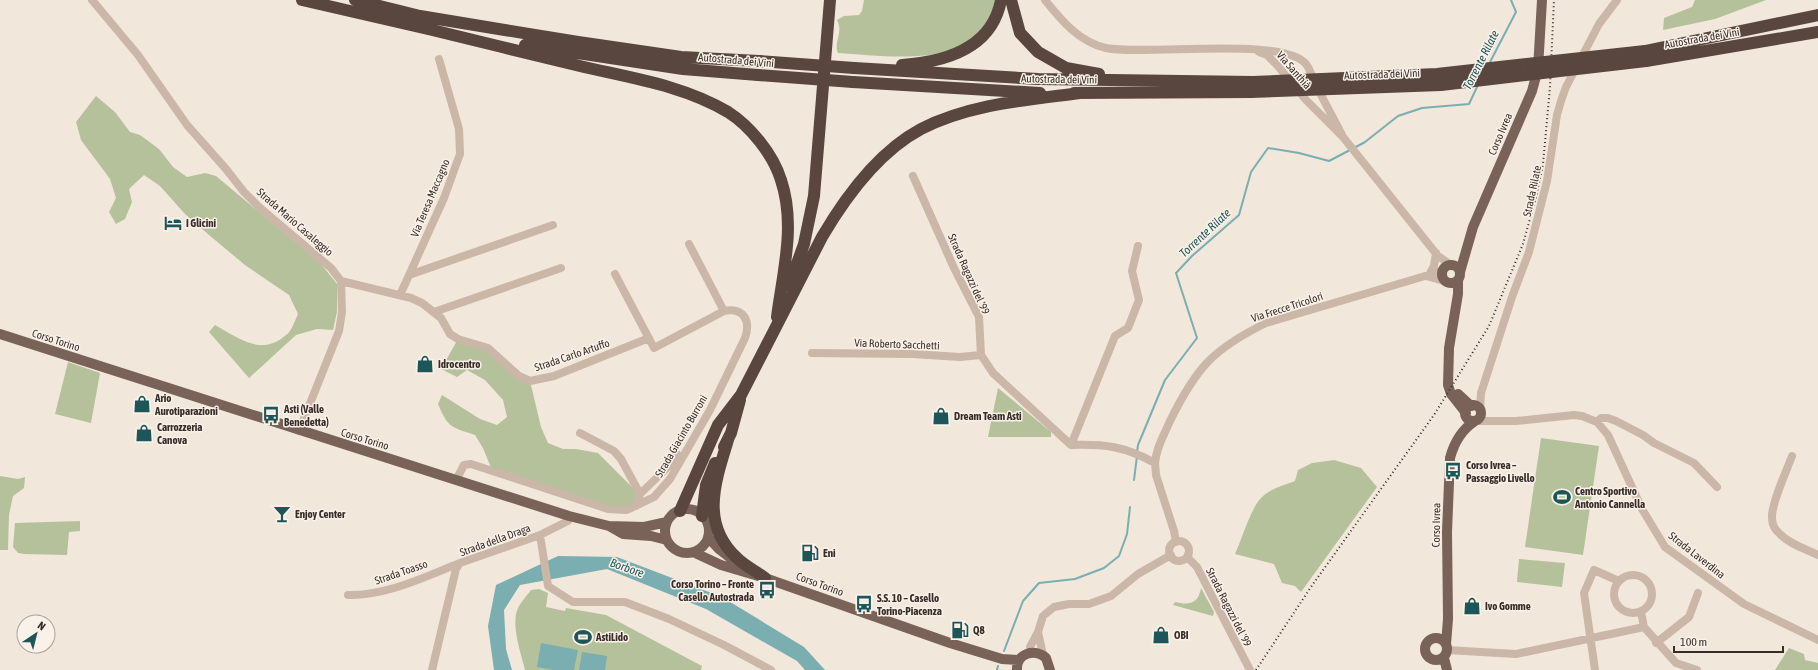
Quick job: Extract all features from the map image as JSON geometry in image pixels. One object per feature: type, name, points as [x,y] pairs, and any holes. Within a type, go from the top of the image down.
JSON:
[{"type":"highway","name":"Autostrada dei Vini","points":[[302,0],[420,27],[584,55],[683,69],[853,82],[1035,93],[1080,93],[1252,87],[1441,85],[1818,32]]},
{"type":"highway","name":"Autostrada dei Vini","points":[[354,0],[420,16],[681,57],[1038,79],[1212,82],[1252,87]]},
{"type":"highway","points":[[775,327],[804,244],[812,210],[830,0]]},
{"type":"highway","points":[[854,68],[914,64],[943,60],[969,49],[989,28],[1000,6],[1000,0]]},
{"type":"highway","points":[[1011,0],[1020,33],[1038,52],[1066,68],[1104,75],[1187,76],[1212,82]]},
{"type":"highway","name":"Autostrada dei Vini","points":[[1645,56],[1818,15]]},
{"type":"highway","points":[[420,27],[655,83],[692,95],[716,106],[738,120],[759,142],[777,168],[784,187],[789,232],[775,327]]},
{"type":"highway","points":[[765,578],[738,559],[724,543],[717,530],[713,512],[714,492],[741,395],[775,327],[836,213],[871,170],[900,142],[922,129],[978,109],[998,104],[1080,93]]},
{"type":"highway","points":[[680,511],[718,425],[741,395]]},
{"type":"highway","points":[[702,516],[706,485],[712,468],[728,440]]},
{"type":"main road","name":"Corso Ivrea","points":[[1450,273],[1465,254],[1473,227],[1532,91],[1538,69],[1542,0]]},
{"type":"main road","points":[[1450,273],[1456,300],[1452,339],[1448,357],[1449,389],[1453,398],[1473,413]]},
{"type":"main road","name":"Corso Torino","points":[[0,334],[299,431],[569,516],[609,526],[644,527],[667,522],[671,516],[680,511]]},
{"type":"main road","name":"Corso Ivrea","points":[[1442,670],[1448,619],[1449,486],[1452,450],[1473,413]]},
{"type":"main road","points":[[680,511],[691,510],[702,516]]},
{"type":"main road","name":"Corso Torino","points":[[702,516],[708,526],[708,537],[718,549],[735,562],[765,578]]},
{"type":"main road","points":[[667,522],[665,528],[667,540]]},
{"type":"main road","name":"Corso Torino","points":[[609,526],[623,534],[652,536],[667,540],[670,546],[681,552],[693,552],[721,565],[765,578],[1002,659],[1017,667],[1022,656],[1030,652]]},
{"type":"main road","points":[[693,552],[700,549],[708,537]]},
{"type":"main road","name":"Corso Ivrea","points":[[1443,653],[1429,659],[1425,653],[1425,646],[1448,619]]},
{"type":"main road","points":[[1433,638],[1440,639],[1443,653]]},
{"type":"main road","points":[[1030,652],[1043,655],[1051,669]]},
{"type":"main road","name":"Corso Ivrea","points":[[1443,653],[1447,670]]},
{"type":"street","name":"Strada Mario Casaleggio","points":[[92,0],[138,55],[187,125],[244,192],[259,207],[331,268],[341,281]]},
{"type":"street","points":[[1045,0],[1079,36],[1106,48],[1149,50],[1254,50]]},
{"type":"street","name":"Strada Rilate","points":[[1473,413],[1481,393],[1512,297],[1529,252],[1547,181],[1557,115],[1561,101],[1566,87],[1599,24],[1617,0]]},
{"type":"street","name":"Via Santhià","points":[[1254,50],[1276,51],[1293,56],[1305,64],[1343,137]]},
{"type":"street","name":"Via Santhià","points":[[1254,50],[1267,55],[1277,64],[1306,100],[1343,137],[1437,254],[1450,273]]},
{"type":"street","name":"Via Teresa Maccagno","points":[[400,295],[444,198],[460,154],[459,129],[439,59]]},
{"type":"street","name":"Strada Ragazzi del '99","points":[[913,176],[954,268],[978,317],[981,355],[993,373],[1071,444]]},
{"type":"street","points":[[409,275],[553,225]]},
{"type":"street","points":[[615,274],[654,348],[724,311],[689,244]]},
{"type":"street","points":[[1138,246],[1132,271],[1139,300],[1128,328],[1115,336],[1071,444],[1104,444],[1129,450],[1151,461],[1174,531],[1176,542]]},
{"type":"street","points":[[1427,276],[1434,266],[1437,254]]},
{"type":"street","points":[[434,312],[561,268]]},
{"type":"street","name":"Via Frecce Tricolori","points":[[1151,461],[1190,383],[1208,361],[1239,336],[1266,323],[1427,276],[1450,273]]},
{"type":"street","name":"Strada Carlo Artuffo","points":[[341,281],[411,298],[441,318],[450,334],[458,339],[488,348],[518,376],[530,381],[554,376],[649,338]]},
{"type":"street","points":[[299,431],[339,331],[342,312],[341,281]]},
{"type":"street","name":"Strada Giacinto Burroni","points":[[456,480],[464,465],[471,464],[608,509],[627,510],[654,497],[670,479],[710,410],[745,338],[748,328],[748,321],[741,313],[731,310],[724,311]]},
{"type":"street","name":"Via Roberto Sacchetti","points":[[812,353],[912,354],[960,357],[981,355]]},
{"type":"street","points":[[1473,413],[1493,421],[1516,421],[1582,416],[1598,422],[1601,418],[1608,418],[1643,435],[1654,443],[1694,464],[1717,487]]},
{"type":"street","name":"Strada Laverdina","points":[[1598,422],[1608,435],[1642,508],[1665,547],[1744,604],[1818,640]]},
{"type":"street","points":[[580,433],[614,450],[621,459],[640,494]]},
{"type":"street","points":[[636,506],[640,494],[672,464],[677,454]]},
{"type":"street","points":[[1792,456],[1774,506],[1772,516],[1773,522],[1781,536],[1818,555]]},
{"type":"street","name":"Strada della Draga","points":[[432,670],[456,570],[460,563],[540,535],[568,521],[569,516]]},
{"type":"street","points":[[540,535],[548,586],[573,602],[625,602],[669,619],[771,670]]},
{"type":"street","points":[[1170,556],[1178,561],[1184,560],[1188,555],[1188,549],[1185,544],[1176,542]]},
{"type":"street","points":[[1170,556],[1170,549],[1176,542]]},
{"type":"street","name":"Strada Ragazzi del '99","points":[[1188,555],[1189,559],[1197,568],[1250,670]]},
{"type":"street","points":[[1030,652],[1030,647],[1038,632],[1043,616],[1054,607],[1069,604],[1089,604],[1111,596],[1138,574],[1170,556]]},
{"type":"street","name":"Strada Toasso","points":[[348,595],[363,596],[387,590],[460,563]]},
{"type":"street","points":[[1595,670],[1584,593],[1594,570],[1619,581]]},
{"type":"street","points":[[1636,576],[1646,580],[1652,590],[1651,601],[1641,612],[1635,613],[1624,611],[1616,603],[1614,592],[1619,581],[1625,577],[1636,576]]},
{"type":"street","points":[[1656,643],[1689,617],[1698,593]]},
{"type":"street","points":[[1641,612],[1644,627],[1656,643],[1680,668],[1697,670]]},
{"type":"street","points":[[1443,653],[1516,654],[1644,627]]},
{"type":"street","points":[[1038,632],[1043,655]]},
{"type":"green space","points":[[864,0],[995,0],[986,23],[972,39],[953,49],[932,55],[908,57],[838,53],[837,45],[839,25],[837,20],[844,16],[859,15],[862,11]]},
{"type":"green space","points":[[1695,0],[1766,0],[1715,19],[1663,30],[1664,18],[1692,7]]},
{"type":"green space","points":[[96,96],[115,112],[130,132],[140,135],[159,149],[173,167],[187,177],[205,173],[216,176],[321,264],[337,284],[337,312],[333,330],[317,329],[296,335],[249,378],[209,332],[215,325],[241,340],[250,343],[268,345],[277,341],[290,331],[298,314],[289,295],[245,265],[185,214],[160,186],[144,175],[129,189],[132,202],[125,219],[116,224],[109,212],[116,198],[110,179],[81,140],[76,122]]},
{"type":"green space","points":[[458,339],[488,348],[530,381],[541,427],[548,443],[563,449],[576,449],[598,453],[636,491],[636,506],[608,509],[492,470],[483,448],[475,435],[451,426],[438,404],[442,395],[480,419],[497,425],[507,417],[503,400],[485,380],[467,370],[457,377],[441,369]]},
{"type":"green space","points":[[68,362],[100,373],[91,423],[55,414]]},
{"type":"green space","points":[[998,388],[1051,432],[1051,437],[988,437]]},
{"type":"green space","name":"Centro Sportivo Antonio Cannella","points":[[1541,438],[1599,446],[1583,555],[1525,547]]},
{"type":"green space","points":[[1334,460],[1361,468],[1377,487],[1301,592],[1295,586],[1282,583],[1274,564],[1235,554],[1250,515],[1265,494],[1273,489],[1295,481],[1298,470],[1312,463]]},
{"type":"green space","points":[[0,476],[18,479],[25,477],[24,488],[13,496],[9,515],[8,550],[0,550]]},
{"type":"green space","points":[[80,521],[80,531],[69,532],[67,555],[24,554],[18,553],[13,547],[15,523]]},
{"type":"green space","points":[[1519,559],[1565,563],[1562,587],[1517,582]]},
{"type":"green space","points":[[1201,588],[1214,612],[1213,616],[1173,605],[1175,602],[1188,603],[1195,601],[1200,594]]},
{"type":"green space","name":"AstiLido","points":[[539,589],[548,593],[546,607],[565,611],[566,608],[606,615],[702,666],[701,670],[525,670],[516,635],[516,614],[520,605],[531,590]]},
{"type":"green space","points":[[1789,648],[1804,654],[1805,660],[1818,663],[1818,670],[1775,670]]},
{"type":"water","name":"Borbore","points":[[558,556],[617,557],[722,597],[804,647],[825,670],[805,670],[797,661],[706,609],[607,569],[520,585],[504,610],[506,649],[512,670],[494,670],[488,626],[496,585]]},
{"type":"water","points":[[541,643],[578,650],[574,670],[553,670],[537,667]]},
{"type":"water","points":[[582,652],[607,656],[605,670],[579,670]]},
{"type":"waterway","name":"Torrente Rilate","points":[[1489,64],[1516,12],[1511,0]]},
{"type":"waterway","name":"Torrente Rilate","points":[[1354,148],[1365,142],[1398,116],[1422,108],[1469,104],[1478,85]]},
{"type":"waterway","name":"Torrente Rilate","points":[[1137,452],[1138,445],[1165,380],[1197,338],[1176,273],[1192,256],[1239,215],[1251,172],[1268,148],[1299,153],[1329,161],[1350,150]]},
{"type":"waterway","name":"Torrente Rilate","points":[[1134,480],[1137,456]]},
{"type":"waterway","name":"Torrente Rilate","points":[[1004,651],[1023,601],[1039,583],[1075,579],[1104,568],[1119,556],[1127,534],[1130,507]]},
{"type":"waterway","name":"Torrente Rilate","points":[[997,670],[998,666]]},
{"type":"railway","points":[[1256,670],[1313,584],[1434,415],[1489,326],[1523,244],[1536,197],[1543,164],[1550,87],[1554,0]]},
{"type":"place","name":"I Glicini","points":[[173,223]]},
{"type":"place","name":"Idrocentro","points":[[425,364]]},
{"type":"place","name":"Ario Aurotiparazioni","points":[[142,404]]},
{"type":"place","name":"Asti (Valle Benedetta)","points":[[271,415]]},
{"type":"place","name":"Dream Team Asti","points":[[941,416]]},
{"type":"place","name":"Carrozzeria Canova","points":[[144,433]]},
{"type":"place","name":"Corso Ivrea – Passaggio Livello","points":[[1453,471]]},
{"type":"place","name":"Centro Sportivo Antonio Cannella","points":[[1562,497]]},
{"type":"place","name":"Enjoy Center","points":[[282,514]]},
{"type":"place","name":"Eni","points":[[810,553]]},
{"type":"place","name":"Corso Torino – Fronte Casello Autostrada","points":[[767,590]]},
{"type":"place","name":"S.S. 10 – Casello Torino-Piacenza","points":[[864,604]]},
{"type":"place","name":"Ivo Gomme","points":[[1472,606]]},
{"type":"place","name":"Q8","points":[[960,630]]},
{"type":"place","name":"OBI","points":[[1161,635]]},
{"type":"place","name":"AstiLido","points":[[583,637]]}]
